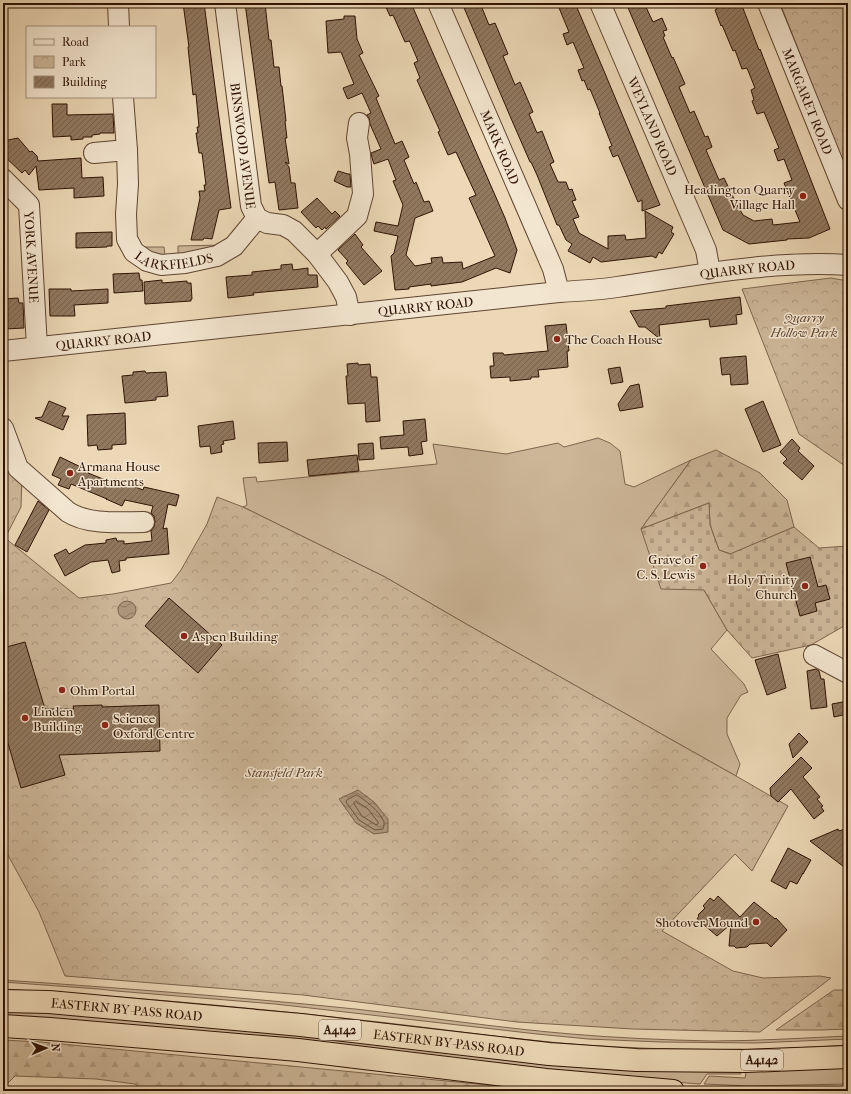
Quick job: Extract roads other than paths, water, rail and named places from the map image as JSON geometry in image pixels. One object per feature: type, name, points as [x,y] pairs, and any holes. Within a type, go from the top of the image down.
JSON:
[{"type":"highway","name":"EASTERN BY-PASS ROAD","points":[[3,1001],[49,1002],[301,1025],[549,1054],[636,1060],[731,1061],[848,1057]]},
{"type":"highway","name":"EASTERN BY-PASS ROAD","points":[[3,1026],[50,1028],[298,1050],[546,1080],[673,1091]]},
{"type":"street","points":[[118,3],[119,26]]},
{"type":"street","name":"BINSWOOD AVENUE","points":[[225,3],[251,206],[257,218],[267,223],[283,225],[294,231],[317,254],[338,282],[346,297],[350,315]]},
{"type":"street","name":"MARK ROAD","points":[[438,3],[553,269],[559,292]]},
{"type":"street","name":"WEYLAND ROAD","points":[[600,3],[706,250],[710,272]]},
{"type":"street","name":"MARGARET ROAD","points":[[768,3],[848,200]]},
{"type":"street","name":"LARKFIELDS","points":[[123,98],[128,184],[126,214],[127,239],[134,252],[147,261],[161,265],[185,263],[217,256],[234,246],[257,218]]},
{"type":"street","points":[[317,254],[357,216],[363,194],[360,154],[357,138],[359,123]]},
{"type":"street","points":[[94,153],[127,150]]},
{"type":"street","name":"YORK AVENUE","points":[[3,179],[29,205],[37,347]]},
{"type":"street","name":"QUARRY ROAD","points":[[3,351],[617,287],[710,272],[798,264],[848,265]]},
{"type":"street","points":[[3,428],[18,468],[68,512],[74,516],[103,522],[144,522]]},
{"type":"street","points":[[814,655],[848,672]]},
{"type":"water","points":[[127,601],[133,604],[136,610],[133,616],[127,619],[121,616],[118,610],[121,604]]},
{"type":"water","points":[[358,790],[374,802],[388,819],[388,832],[374,834],[356,823],[339,799]]},
{"type":"place","name":"Headington Quarry Village Hall","points":[[803,196]]},
{"type":"place","name":"The Coach House","points":[[557,339]]},
{"type":"place","name":"Armana House Apartments","points":[[70,473]]},
{"type":"place","name":"Grave of C. S. Lewis","points":[[703,566]]},
{"type":"place","name":"Holy Trinity Church","points":[[805,586]]},
{"type":"place","name":"Aspen Building","points":[[184,636]]},
{"type":"place","name":"Ohm Portal","points":[[62,690]]},
{"type":"place","name":"Linden Building","points":[[25,718]]},
{"type":"place","name":"Science Oxford Centre","points":[[105,725]]},
{"type":"place","name":"Shotover Mound","points":[[756,922]]},
{"type":"park label","name":"Quarry Hollow Park","points":[[804,324]]},
{"type":"park label","name":"Stansfeld Park","points":[[284,772]]}]
